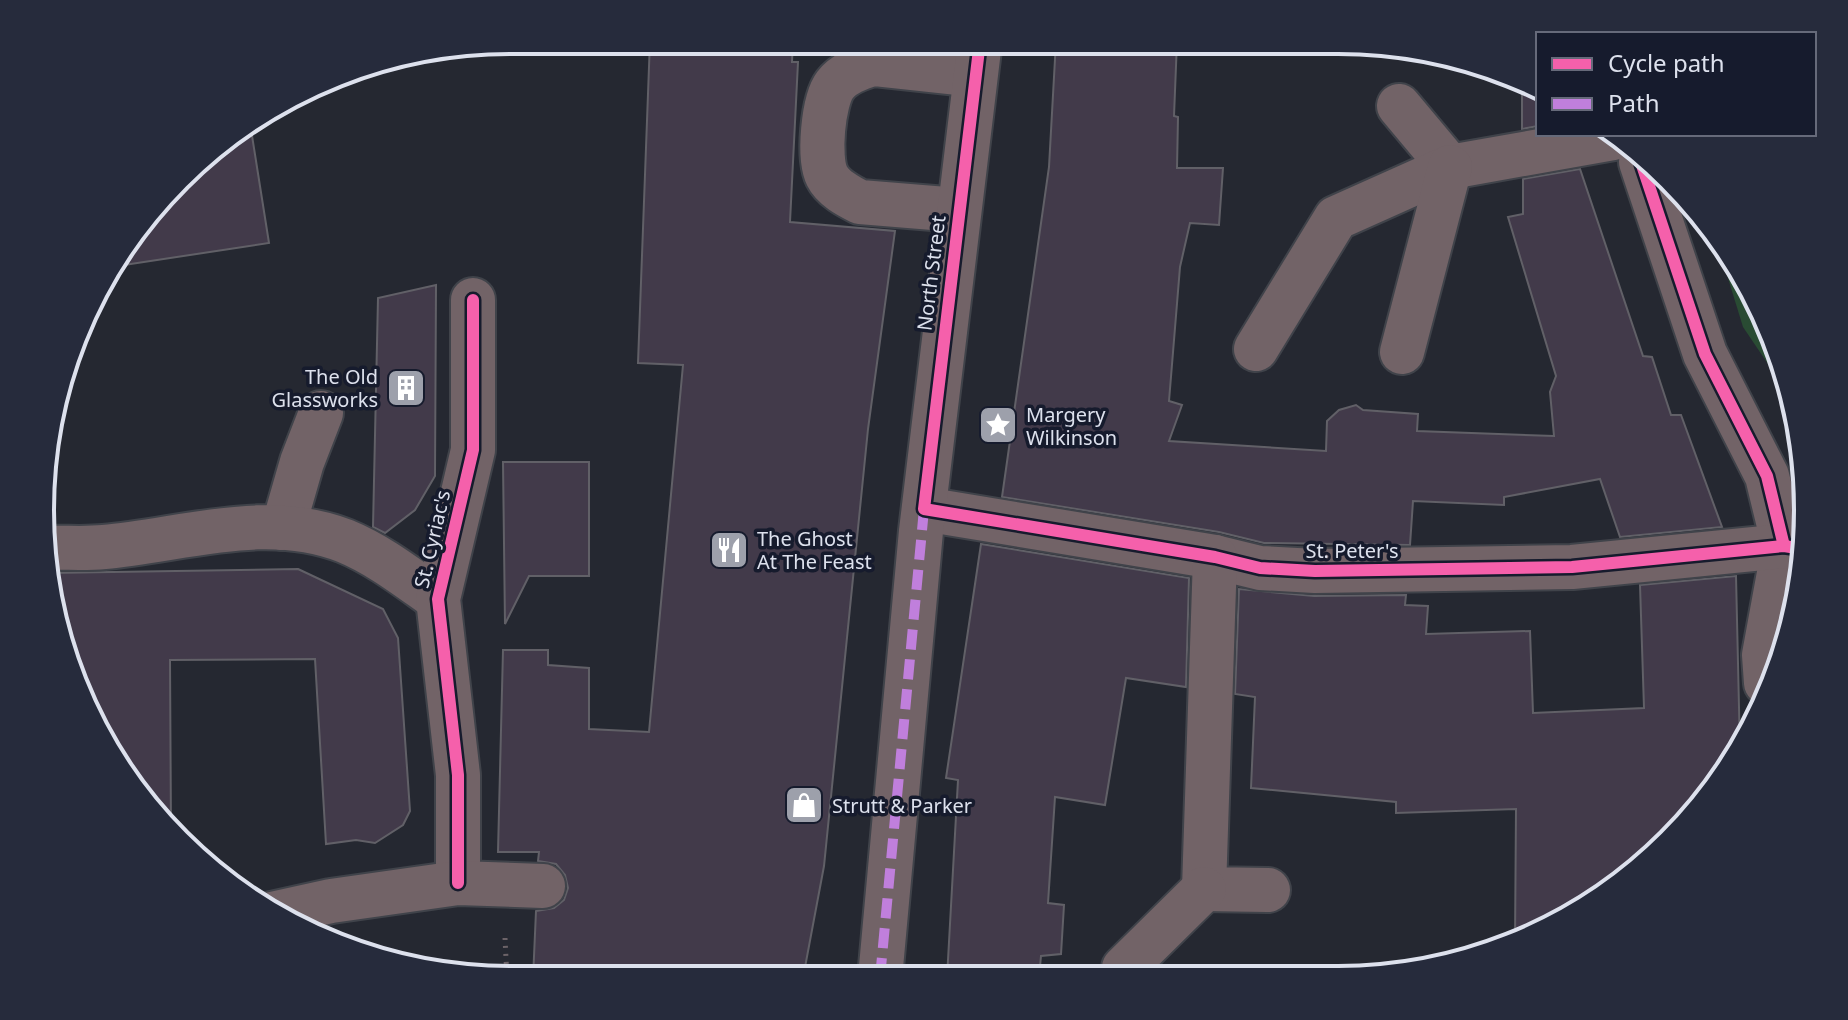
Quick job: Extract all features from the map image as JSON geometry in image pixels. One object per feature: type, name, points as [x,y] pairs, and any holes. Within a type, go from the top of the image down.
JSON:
[{"type":"street","name":"North Street","points":[[881,966],[924,509],[978,58]]},
{"type":"street","points":[[958,210],[860,202],[846,196],[827,177],[822,162],[828,98],[836,84],[858,68],[873,64],[978,58]]},
{"type":"street","points":[[1399,106],[1450,167]]},
{"type":"street","points":[[1256,349],[1336,218],[1450,167],[1604,140]]},
{"type":"street","points":[[1402,352],[1450,167]]},
{"type":"street","points":[[1644,172],[1705,354],[1767,476],[1793,544]]},
{"type":"street","name":"St. Cyriac's","points":[[458,883],[458,775],[438,599],[473,450],[473,300]]},
{"type":"street","points":[[283,528],[302,462],[321,413]]},
{"type":"street","name":"St. Peter's","points":[[924,509],[1215,557],[1260,568],[1315,571],[1572,567],[1792,548]]},
{"type":"street","name":"St. Cyriac's","points":[[56,548],[104,547],[212,529],[283,528],[342,540],[377,556],[438,599]]},
{"type":"street","points":[[1126,966],[1204,889],[1215,557]]},
{"type":"street","points":[[1765,670],[1764,655],[1791,558]]},
{"type":"street","points":[[291,910],[458,883],[543,886]]},
{"type":"street","points":[[1204,889],[1268,890]]},
{"type":"green space","points":[[1726,271],[1747,308],[1772,370],[1743,327]]},
{"type":"building","points":[[649,54],[792,54],[792,62],[798,62],[790,222],[895,231],[868,429],[824,866],[805,966],[534,966],[536,911],[554,908],[564,900],[568,888],[565,875],[556,864],[538,861],[539,852],[498,852],[503,650],[548,650],[548,665],[589,668],[589,729],[649,732],[683,365],[638,363]]},
{"type":"building","points":[[1055,54],[1176,54],[1174,116],[1178,117],[1177,168],[1223,168],[1219,225],[1190,223],[1180,267],[1169,401],[1182,405],[1169,441],[1326,451],[1327,421],[1339,410],[1356,405],[1363,410],[1418,414],[1417,431],[1554,436],[1550,392],[1556,376],[1508,217],[1523,214],[1523,179],[1580,169],[1643,356],[1652,357],[1671,415],[1681,415],[1722,527],[1620,537],[1600,479],[1504,497],[1504,505],[1413,501],[1410,545],[1264,543],[1219,532],[1002,497],[1049,167]]},
{"type":"building","points":[[1522,93],[1536,99],[1536,126],[1522,129]]},
{"type":"building","points":[[252,135],[269,243],[126,265],[167,209],[209,167]]},
{"type":"building","name":"The Old Glassworks","points":[[436,285],[435,476],[415,510],[385,533],[373,527],[378,298]]},
{"type":"building","points":[[503,462],[589,462],[589,576],[529,576],[505,624]]},
{"type":"building","points":[[981,544],[1189,578],[1186,687],[1126,678],[1105,805],[1055,797],[1048,903],[1064,905],[1061,954],[1041,956],[1040,966],[948,966],[958,780],[946,778]]},
{"type":"building","points":[[298,569],[383,609],[398,638],[410,811],[403,825],[375,843],[356,840],[326,844],[315,659],[170,660],[171,815],[131,763],[101,712],[78,657],[58,573]]},
{"type":"building","points":[[1736,576],[1739,726],[1700,788],[1639,853],[1591,889],[1540,919],[1515,930],[1516,809],[1396,813],[1396,802],[1251,788],[1255,697],[1235,694],[1239,589],[1314,596],[1406,595],[1405,605],[1428,606],[1426,634],[1530,631],[1533,713],[1644,708],[1640,585]]},
{"type":"marked path","points":[[881,966],[924,509]]},
{"type":"cycle path","points":[[978,54],[924,509],[1215,557],[1260,568],[1315,571],[1572,567],[1792,547]]},
{"type":"cycle path","points":[[1644,172],[1705,354],[1767,476],[1784,546]]},
{"type":"cycle path","points":[[458,883],[458,775],[438,599],[473,450],[473,300]]},
{"type":"place","name":"The Old Glassworks","points":[[406,388]]},
{"type":"place","name":"Margery Wilkinson","points":[[998,425]]},
{"type":"place","name":"The Ghost At The Feast","points":[[729,550]]},
{"type":"place","name":"Strutt & Parker","points":[[804,805]]}]
